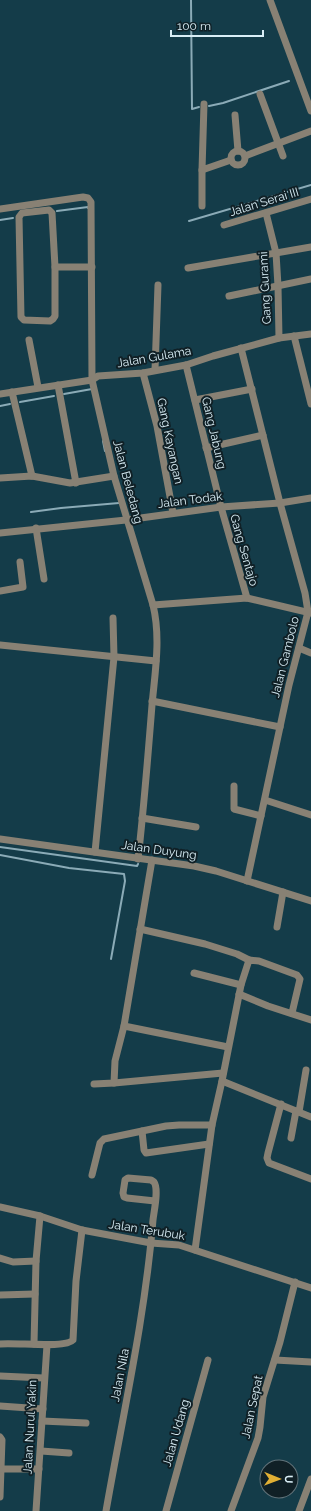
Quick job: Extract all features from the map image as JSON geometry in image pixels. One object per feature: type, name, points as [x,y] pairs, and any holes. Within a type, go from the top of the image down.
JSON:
[{"type":"street","points":[[270,0],[311,111]]},
{"type":"street","points":[[260,94],[283,156]]},
{"type":"street","points":[[202,206],[204,104]]},
{"type":"street","points":[[235,115],[238,151]]},
{"type":"street","points":[[245,156],[311,132]]},
{"type":"street","points":[[238,151],[242,152],[245,156]]},
{"type":"street","points":[[231,160],[233,153],[238,151]]},
{"type":"street","points":[[231,160],[234,164],[240,165],[245,160],[245,156]]},
{"type":"street","points":[[202,170],[231,160]]},
{"type":"street","name":"Jalan Beledang","points":[[0,209],[83,197],[88,198],[92,202],[92,380],[114,476],[126,520],[153,605],[157,627],[156,661],[138,859]]},
{"type":"street","name":"Jalan Serai III","points":[[224,226],[311,199]]},
{"type":"street","points":[[48,210],[52,212],[55,267],[55,316],[50,321],[22,319],[18,219],[21,214],[48,210]]},
{"type":"street","name":"Gang Gurami","points":[[266,212],[276,253],[279,338]]},
{"type":"street","points":[[188,268],[311,247]]},
{"type":"street","points":[[55,267],[92,267]]},
{"type":"street","points":[[229,296],[311,280]]},
{"type":"street","points":[[155,370],[158,285]]},
{"type":"street","name":"Jalan Gulama","points":[[0,394],[38,387],[92,380],[98,376],[143,373],[186,364],[279,338],[311,334]]},
{"type":"street","points":[[294,336],[311,404]]},
{"type":"street","points":[[29,340],[38,387]]},
{"type":"street","name":"Jalan Gambolo","points":[[241,348],[280,503],[310,613],[299,648],[280,727],[247,881]]},
{"type":"street","name":"Gang Jabung","points":[[186,364],[221,507]]},
{"type":"street","name":"Gang Kayangan","points":[[143,373],[157,426],[173,513]]},
{"type":"street","points":[[58,384],[76,483]]},
{"type":"street","points":[[195,400],[252,389]]},
{"type":"street","points":[[12,392],[32,476]]},
{"type":"street","points":[[206,448],[263,435]]},
{"type":"street","points":[[0,478],[32,476],[64,483],[76,483],[114,476]]},
{"type":"street","name":"Jalan Todak","points":[[0,533],[36,528],[126,520],[221,507],[280,503],[311,498]]},
{"type":"street","name":"Gang Sentajo","points":[[221,507],[246,598]]},
{"type":"street","points":[[36,528],[44,579]]},
{"type":"street","points":[[0,591],[23,587],[20,562]]},
{"type":"street","points":[[153,605],[246,598],[310,613]]},
{"type":"street","points":[[95,852],[114,657],[112,618]]},
{"type":"street","points":[[0,645],[156,661]]},
{"type":"street","points":[[299,648],[311,653]]},
{"type":"street","points":[[152,701],[280,727]]},
{"type":"street","points":[[234,786],[235,809],[261,816]]},
{"type":"street","points":[[265,800],[311,815]]},
{"type":"street","points":[[142,818],[196,827]]},
{"type":"street","name":"Jalan Duyung","points":[[0,839],[194,866],[216,871],[311,900]]},
{"type":"street","points":[[114,1083],[115,1061],[124,1026],[152,860]]},
{"type":"street","points":[[277,927],[284,892]]},
{"type":"street","points":[[140,929],[205,944],[297,975],[300,979],[292,1013]]},
{"type":"street","points":[[195,1250],[212,1125],[239,994],[249,960]]},
{"type":"street","points":[[194,973],[241,986]]},
{"type":"street","points":[[239,994],[268,1006],[311,1020]]},
{"type":"street","points":[[124,1026],[228,1047]]},
{"type":"street","points":[[291,1138],[306,1070]]},
{"type":"street","points":[[94,1084],[223,1073]]},
{"type":"street","points":[[222,1081],[311,1117]]},
{"type":"street","points":[[281,1104],[267,1158],[269,1163],[311,1179]]},
{"type":"street","points":[[92,1175],[100,1143],[104,1139],[142,1130],[179,1125],[212,1125]]},
{"type":"street","points":[[142,1130],[144,1150],[146,1153],[209,1144]]},
{"type":"street","name":"Jalan Nila","points":[[106,1511],[146,1293],[155,1201],[156,1186],[154,1182],[128,1178],[124,1181],[124,1197],[155,1201]]},
{"type":"street","name":"Jalan Terubuk","points":[[0,1207],[40,1216],[82,1230],[151,1243],[179,1245],[311,1288]]},
{"type":"street","points":[[34,1344],[36,1262],[40,1216]]},
{"type":"street","points":[[0,1344],[66,1344],[73,1340],[76,1281],[82,1230]]},
{"type":"street","points":[[0,1258],[13,1262],[36,1262]]},
{"type":"street","name":"Jalan Sepat","points":[[231,1511],[258,1438],[263,1397],[275,1360],[295,1282]]},
{"type":"street","points":[[0,1295],[35,1294]]},
{"type":"street","name":"Jalan Nurul Yakin","points":[[36,1511],[47,1345]]},
{"type":"street","name":"Jalan Udang","points":[[166,1511],[208,1360]]},
{"type":"street","points":[[275,1360],[311,1362]]},
{"type":"street","points":[[0,1376],[44,1378]]},
{"type":"street","points":[[0,1406],[43,1409]]},
{"type":"street","points":[[42,1421],[86,1423]]},
{"type":"street","points":[[0,1437],[2,1440],[0,1497]]},
{"type":"street","points":[[41,1451],[69,1453]]},
{"type":"street","points":[[2,1469],[39,1469]]},
{"type":"street","points":[[299,1511],[311,1479]]},
{"type":"waterway","points":[[191,0],[192,109],[199,107]]},
{"type":"waterway","points":[[209,106],[223,103],[289,81]]},
{"type":"waterway","points":[[189,221],[311,185]]},
{"type":"waterway","points":[[57,211],[88,208]]},
{"type":"waterway","points":[[0,220],[13,218]]},
{"type":"waterway","points":[[64,394],[92,389]]},
{"type":"waterway","points":[[20,402],[54,396]]},
{"type":"waterway","points":[[0,406],[10,404]]},
{"type":"waterway","points":[[103,441],[105,451]]},
{"type":"waterway","points":[[31,512],[119,503]]},
{"type":"waterway","points":[[0,847],[137,866],[138,864]]},
{"type":"waterway","points":[[0,855],[69,868],[124,874],[125,881],[111,959]]}]
